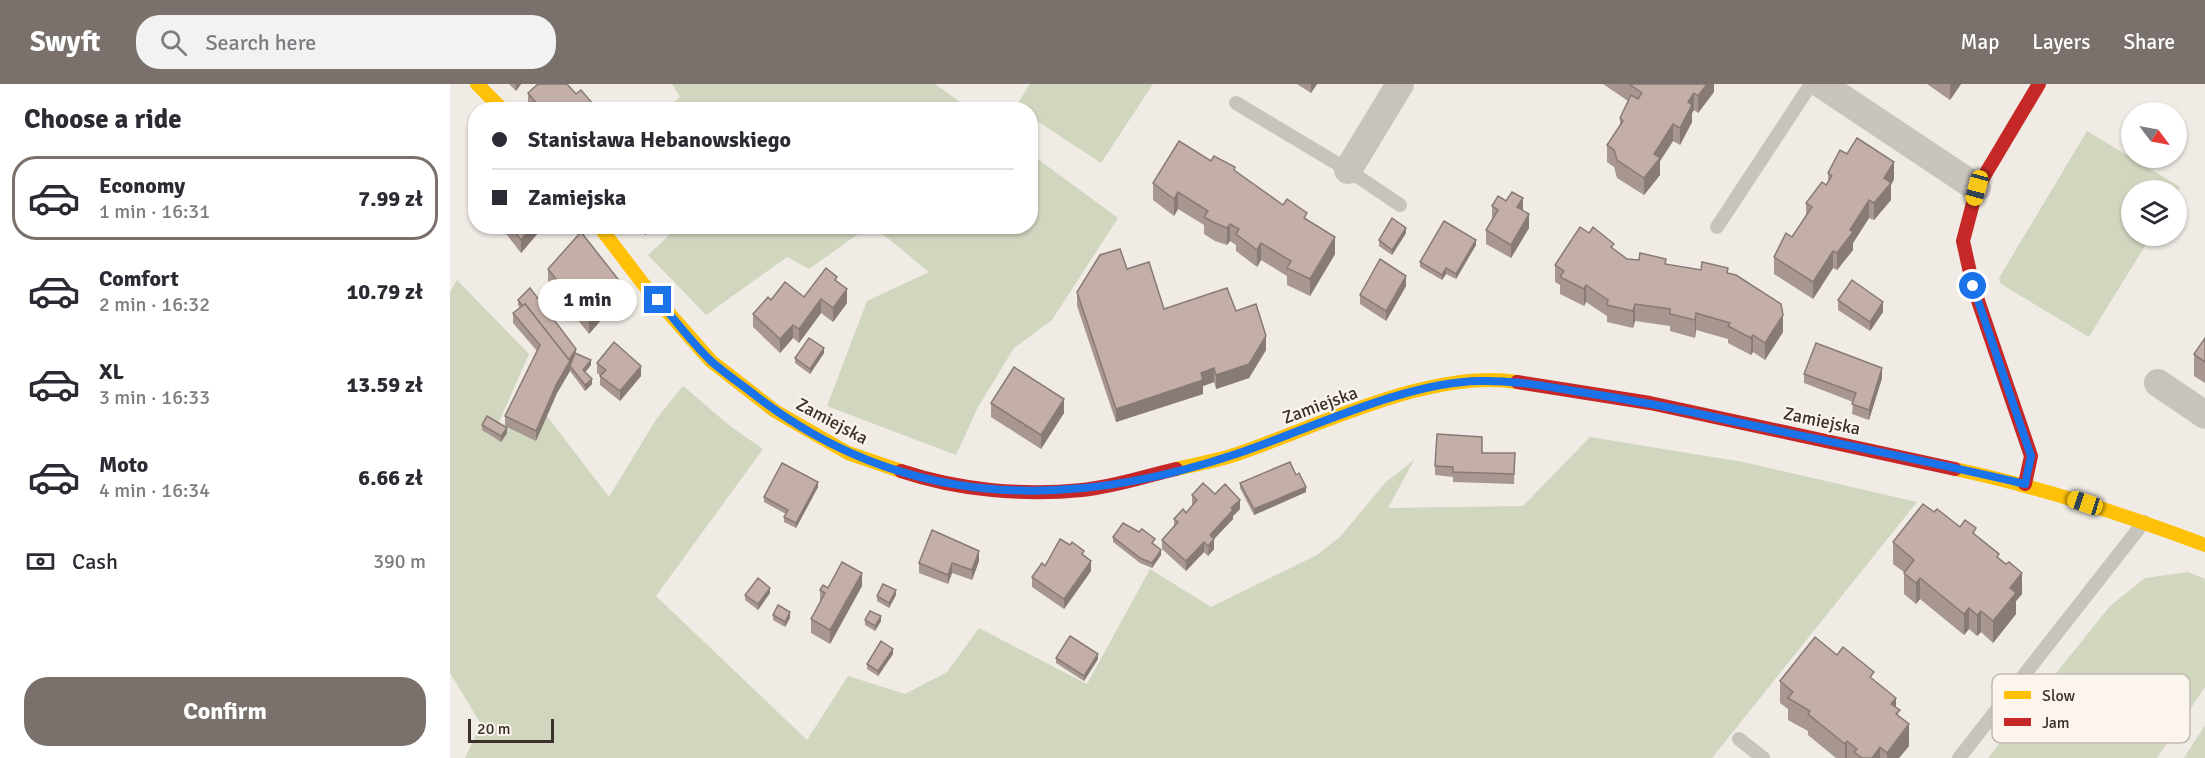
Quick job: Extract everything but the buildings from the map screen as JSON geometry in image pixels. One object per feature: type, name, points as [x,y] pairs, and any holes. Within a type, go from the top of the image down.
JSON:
[{"type":"street","points":[[477,84],[495,102]]},
{"type":"street","points":[[1348,170],[1400,84]]},
{"type":"street","points":[[1821,84],[1977,188]]},
{"type":"street","points":[[2025,484],[2031,456],[1973,286],[1963,241],[1977,188],[2039,84]]},
{"type":"street","name":"Zamiejska","points":[[605,234],[644,285],[711,361],[775,411],[848,453],[934,482],[968,488],[1015,491],[1083,490],[1132,481],[1232,456],[1390,400],[1431,388],[1474,381],[1511,381],[1650,403],[2025,484],[2144,522],[2205,545]]},
{"type":"street","points":[[2158,382],[2205,416]]},
{"type":"lane","points":[[1717,227],[1811,84]]},
{"type":"lane","points":[[1236,103],[1348,170],[1400,205]]},
{"type":"lane","points":[[2025,674],[2144,522]]},
{"type":"lane","points":[[1959,758],[1992,716]]},
{"type":"lane","points":[[1739,739],[1762,758]]},
{"type":"green space","points":[[672,84],[935,84],[960,102],[674,102],[680,97]]},
{"type":"green space","points":[[1030,84],[1153,84],[1101,163],[1038,122],[1038,102],[1018,102]]},
{"type":"green space","points":[[2087,131],[2121,151],[2121,168],[2148,168],[2168,180],[2121,180],[2121,246],[2145,246],[2089,337],[2001,284],[1999,278]]},
{"type":"green space","points":[[1038,159],[1118,218],[1052,320],[1014,348],[978,407],[956,455],[827,406],[867,301],[929,272],[883,234],[1038,234]]},
{"type":"green space","points":[[670,234],[858,234],[809,269],[787,257],[706,315],[648,255]]},
{"type":"green space","points":[[457,280],[529,354],[499,422],[536,441],[547,416],[609,497],[657,418],[683,386],[730,426],[763,449],[656,596],[807,740],[848,676],[905,694],[947,672],[979,628],[1087,684],[1150,569],[1211,607],[1317,555],[1340,537],[1386,482],[1414,460],[1388,508],[1523,506],[1590,437],[1743,462],[1917,502],[1712,758],[465,758],[481,724],[450,673],[450,292]]},
{"type":"green space","points":[[2188,572],[2205,579],[2205,687],[2190,709],[2190,674],[2055,674],[2110,606],[2145,578]]},
{"type":"green space","points":[[2205,725],[2205,758],[2184,758]]},
{"type":"green space","points":[[2000,743],[2167,743],[2157,758],[1988,758]]},
{"type":"traffic: slow","points":[[477,84],[495,102]]},
{"type":"traffic: slow","points":[[605,234],[644,285],[711,361],[775,411],[848,453],[901,471]]},
{"type":"traffic: slow","points":[[1176,469],[1234,455],[1336,416],[1411,392],[1448,384],[1483,380],[1517,382]]},
{"type":"traffic: slow","points":[[1955,469],[2081,502],[2205,545]]},
{"type":"traffic: jam","points":[[2025,484],[2031,456],[1973,286],[1963,241],[1977,188],[2039,84]]},
{"type":"traffic: jam","points":[[1517,382],[1650,403],[1955,469]]},
{"type":"traffic: jam","points":[[901,471],[967,487],[1013,492],[1059,492],[1094,489],[1176,469]]},
{"type":"route","points":[[658,300],[711,361],[775,411],[848,453],[934,482],[968,488],[1015,491],[1083,490],[1132,481],[1232,456],[1369,406],[1431,388],[1474,381],[1511,381],[1650,403],[2025,484],[2031,456],[1973,286]]}]
